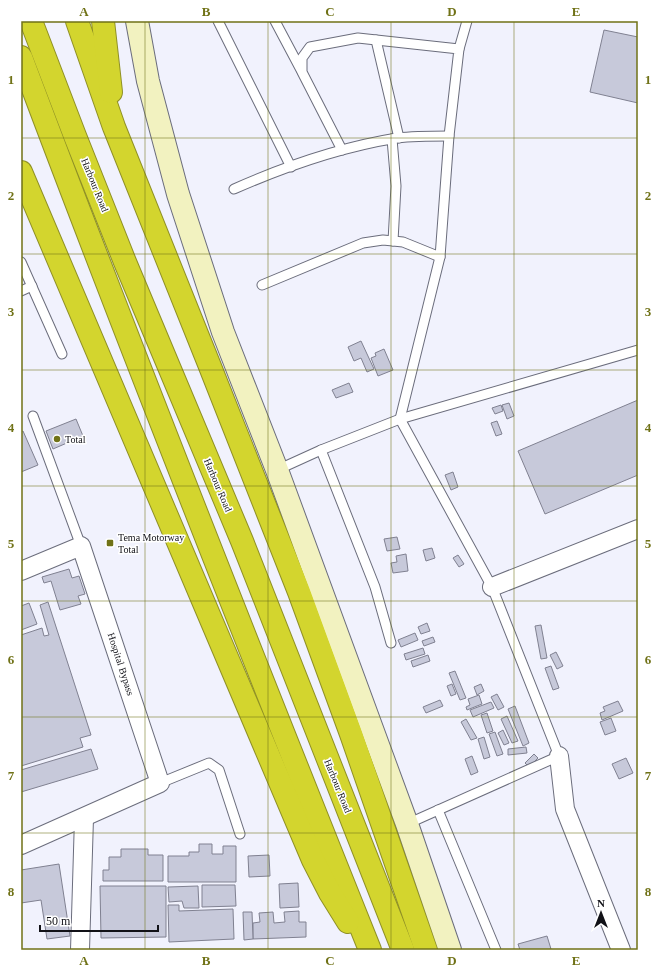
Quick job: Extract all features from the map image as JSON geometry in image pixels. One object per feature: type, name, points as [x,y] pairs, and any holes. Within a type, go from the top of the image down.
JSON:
[{"type":"highway","name":"Harbour Road","points":[[31,21],[125,262],[242,541],[403,950]]},
{"type":"highway","points":[[76,21],[114,127],[298,592],[351,734],[426,950]]},
{"type":"highway","points":[[103,21],[114,127]]},
{"type":"highway","points":[[21,57],[87,233],[369,950]]},
{"type":"highway","points":[[21,172],[313,860],[330,893],[353,930],[369,950]]},
{"type":"street","points":[[137,21],[148,81],[178,194],[223,332],[277,470],[407,824],[450,950]]},
{"type":"street","points":[[492,587],[638,529]]},
{"type":"street","points":[[21,571],[82,546]]},
{"type":"street","name":"Hospital Bypass","points":[[82,546],[160,783]]},
{"type":"street","points":[[559,756],[565,809],[621,950]]},
{"type":"street","points":[[21,845],[160,783]]},
{"type":"street","points":[[80,950],[84,818]]},
{"type":"lane","points":[[218,21],[292,167]]},
{"type":"lane","points":[[274,21],[342,150]]},
{"type":"lane","points":[[407,824],[559,756],[492,587],[400,419],[440,257],[449,136],[459,49],[467,21]]},
{"type":"lane","points":[[302,72],[302,58],[310,47],[358,38],[459,49]]},
{"type":"lane","points":[[376,40],[395,139],[396,186],[393,241]]},
{"type":"lane","points":[[234,189],[315,158],[342,150],[395,139],[449,136]]},
{"type":"lane","points":[[262,285],[363,244],[383,240],[403,242],[440,257]]},
{"type":"lane","points":[[21,262],[62,354]]},
{"type":"lane","points":[[21,291],[32,286]]},
{"type":"lane","points":[[277,470],[321,450],[400,419],[638,350]]},
{"type":"lane","name":"Hospital Bypass","points":[[33,416],[82,546]]},
{"type":"lane","points":[[321,450],[375,587],[391,644]]},
{"type":"lane","points":[[160,783],[209,763],[219,770],[240,834]]},
{"type":"lane","points":[[438,810],[496,950]]},
{"type":"building","points":[[604,30],[638,37],[638,103],[590,92]]},
{"type":"building","points":[[361,341],[374,369],[367,372],[361,358],[354,361],[348,347]]},
{"type":"building","points":[[384,349],[393,370],[378,376],[371,358],[376,356],[375,353]]},
{"type":"building","points":[[349,383],[353,392],[336,398],[332,390]]},
{"type":"building","points":[[638,400],[638,475],[545,514],[518,451]]},
{"type":"building","points":[[509,403],[514,416],[507,419],[502,405]]},
{"type":"building","points":[[501,405],[503,411],[495,414],[492,408]]},
{"type":"building","points":[[76,419],[83,436],[53,449],[46,431]]},
{"type":"building","points":[[497,421],[502,434],[496,436],[491,423]]},
{"type":"building","points":[[23,431],[38,465],[21,472],[21,432]]},
{"type":"building","points":[[453,472],[458,487],[451,490],[445,475]]},
{"type":"building","points":[[397,537],[400,549],[387,551],[384,539]]},
{"type":"building","points":[[432,548],[435,558],[426,561],[423,550]]},
{"type":"building","points":[[406,554],[408,571],[393,573],[391,563],[397,562],[396,556]]},
{"type":"building","points":[[458,555],[464,564],[459,567],[453,558]]},
{"type":"building","points":[[69,569],[72,578],[79,576],[85,594],[78,596],[81,604],[60,610],[51,581],[44,583],[42,577]]},
{"type":"building","points":[[48,602],[91,735],[80,738],[83,747],[21,766],[21,635],[42,628],[44,636],[49,635],[40,605]]},
{"type":"building","points":[[29,603],[37,624],[21,630],[21,606]]},
{"type":"building","points":[[427,623],[430,631],[421,634],[418,627]]},
{"type":"building","points":[[541,625],[547,658],[541,659],[535,626]]},
{"type":"building","points":[[415,633],[418,640],[401,647],[398,640]]},
{"type":"building","points":[[433,637],[435,642],[424,646],[422,641]]},
{"type":"building","points":[[423,648],[425,654],[406,660],[404,654]]},
{"type":"building","points":[[556,652],[563,666],[557,669],[550,655]]},
{"type":"building","points":[[428,655],[430,661],[413,667],[411,661]]},
{"type":"building","points":[[551,666],[559,688],[553,690],[545,668]]},
{"type":"building","points":[[455,671],[466,698],[460,700],[449,673]]},
{"type":"building","points":[[452,684],[456,694],[451,696],[447,686]]},
{"type":"building","points":[[481,684],[484,691],[477,695],[474,687]]},
{"type":"building","points":[[497,694],[504,707],[498,710],[491,697]]},
{"type":"building","points":[[479,695],[482,704],[467,710],[466,707],[470,705],[468,699]]},
{"type":"building","points":[[440,700],[443,706],[426,713],[423,707]]},
{"type":"building","points":[[618,701],[623,711],[602,720],[600,713],[605,711],[603,707]]},
{"type":"building","points":[[491,702],[494,708],[473,717],[470,710]]},
{"type":"building","points":[[515,706],[529,743],[523,746],[508,709]]},
{"type":"building","points":[[487,713],[493,731],[487,733],[481,715]]},
{"type":"building","points":[[507,716],[518,741],[512,743],[501,719]]},
{"type":"building","points":[[611,718],[616,731],[605,735],[600,722]]},
{"type":"building","points":[[466,719],[477,738],[471,740],[461,722]]},
{"type":"building","points":[[503,730],[509,743],[504,745],[498,733]]},
{"type":"building","points":[[495,732],[503,754],[497,756],[489,734]]},
{"type":"building","points":[[484,737],[490,757],[484,759],[478,739]]},
{"type":"building","points":[[526,747],[527,753],[508,755],[508,749]]},
{"type":"building","points":[[91,749],[98,769],[21,792],[21,770]]},
{"type":"building","points":[[534,754],[538,758],[529,767],[525,763]]},
{"type":"building","points":[[472,756],[478,772],[471,775],[465,759]]},
{"type":"building","points":[[626,758],[633,773],[619,779],[612,764]]},
{"type":"building","points":[[199,844],[212,844],[212,854],[223,854],[223,846],[236,846],[236,882],[168,882],[168,856],[189,856],[189,852],[199,852]]},
{"type":"building","points":[[121,849],[148,849],[148,855],[163,855],[163,881],[103,881],[103,870],[109,870],[109,857],[121,857]]},
{"type":"building","points":[[269,855],[270,876],[249,877],[248,856]]},
{"type":"building","points":[[59,864],[70,936],[47,939],[41,900],[21,903],[21,870]]},
{"type":"building","points":[[298,883],[299,907],[280,908],[279,884]]},
{"type":"building","points":[[202,885],[235,885],[236,906],[202,907]]},
{"type":"building","points":[[100,886],[166,886],[166,937],[101,938]]},
{"type":"building","points":[[198,886],[199,908],[184,908],[182,901],[169,902],[168,887]]},
{"type":"building","points":[[168,905],[179,905],[179,911],[233,909],[234,939],[169,942]]},
{"type":"building","points":[[299,911],[299,922],[306,922],[306,937],[253,939],[253,923],[260,922],[259,913],[273,912],[274,923],[285,922],[284,912]]},
{"type":"building","points":[[243,912],[252,912],[253,939],[244,940]]},
{"type":"building","points":[[547,936],[551,949],[520,950],[518,944]]},
{"type":"place","name":"Total","points":[[57,439]]},
{"type":"place","name":"Tema Motorway Total","points":[[110,543]]}]
